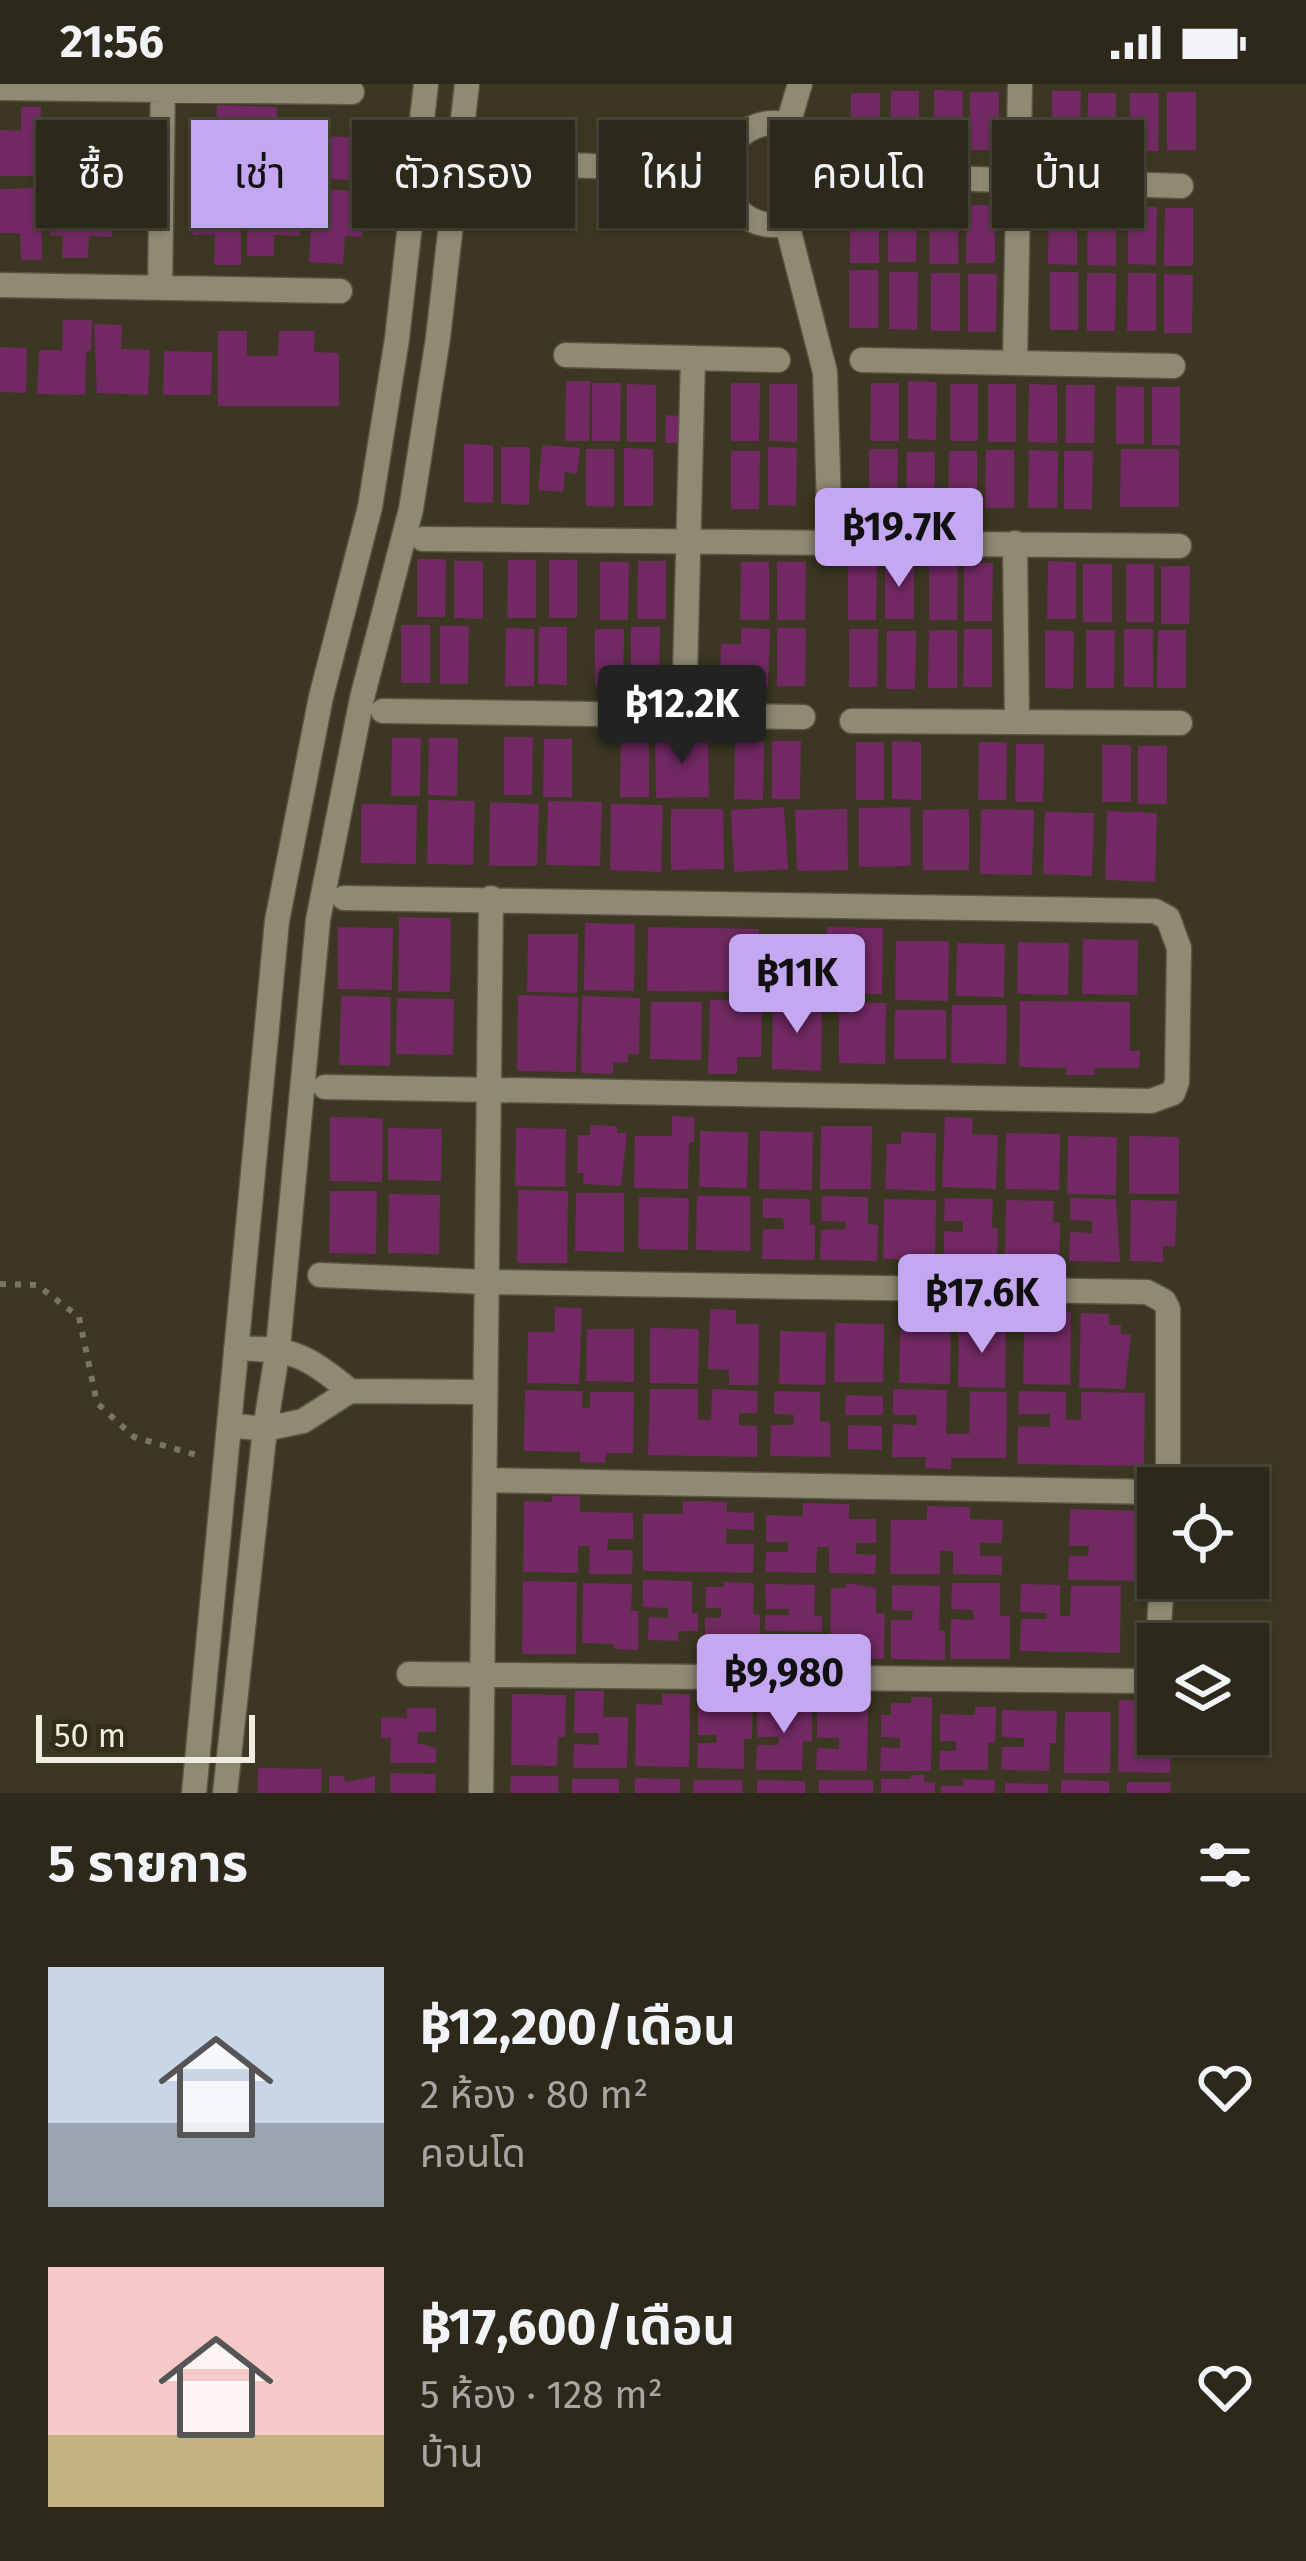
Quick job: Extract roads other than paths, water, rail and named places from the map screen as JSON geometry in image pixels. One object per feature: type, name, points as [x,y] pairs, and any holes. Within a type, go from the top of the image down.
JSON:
[{"type":"street","points":[[422,120],[426,84]]},
{"type":"street","points":[[463,120],[467,84]]},
{"type":"street","points":[[789,120],[800,84]]},
{"type":"street","points":[[1019,120],[1020,84]]},
{"type":"street","points":[[160,288],[163,87]]},
{"type":"street","points":[[0,88],[352,92]]},
{"type":"street","points":[[1144,185],[1181,186]]},
{"type":"street","points":[[194,1793],[277,921],[321,697],[370,507],[410,228]]},
{"type":"street","points":[[225,1793],[278,1348],[318,920],[362,698],[410,508],[451,228]]},
{"type":"street","points":[[788,228],[825,372],[830,541]]},
{"type":"street","points":[[1015,362],[1017,228]]},
{"type":"street","points":[[0,285],[340,291]]},
{"type":"street","points":[[566,355],[778,360]]},
{"type":"street","points":[[684,715],[693,358]]},
{"type":"street","points":[[862,360],[1172,366]]},
{"type":"street","points":[[423,539],[1179,546]]},
{"type":"street","points":[[1016,543],[1017,722]]},
{"type":"street","points":[[383,711],[803,717]]},
{"type":"street","points":[[852,721],[1180,723]]},
{"type":"street","points":[[325,1087],[1151,1101],[1173,1093],[1178,1082],[1179,949],[1168,918],[1155,911],[344,898]]},
{"type":"street","points":[[482,1793],[491,898]]},
{"type":"street","points":[[320,1275],[1147,1292],[1164,1301],[1168,1309],[1168,1467]]},
{"type":"street","points":[[236,1349],[278,1348],[309,1358],[350,1391]]},
{"type":"street","points":[[229,1425],[265,1429],[303,1421],[350,1391],[485,1392]]},
{"type":"street","points":[[485,1480],[1137,1492]]},
{"type":"street","points":[[409,1674],[1137,1682]]}]
